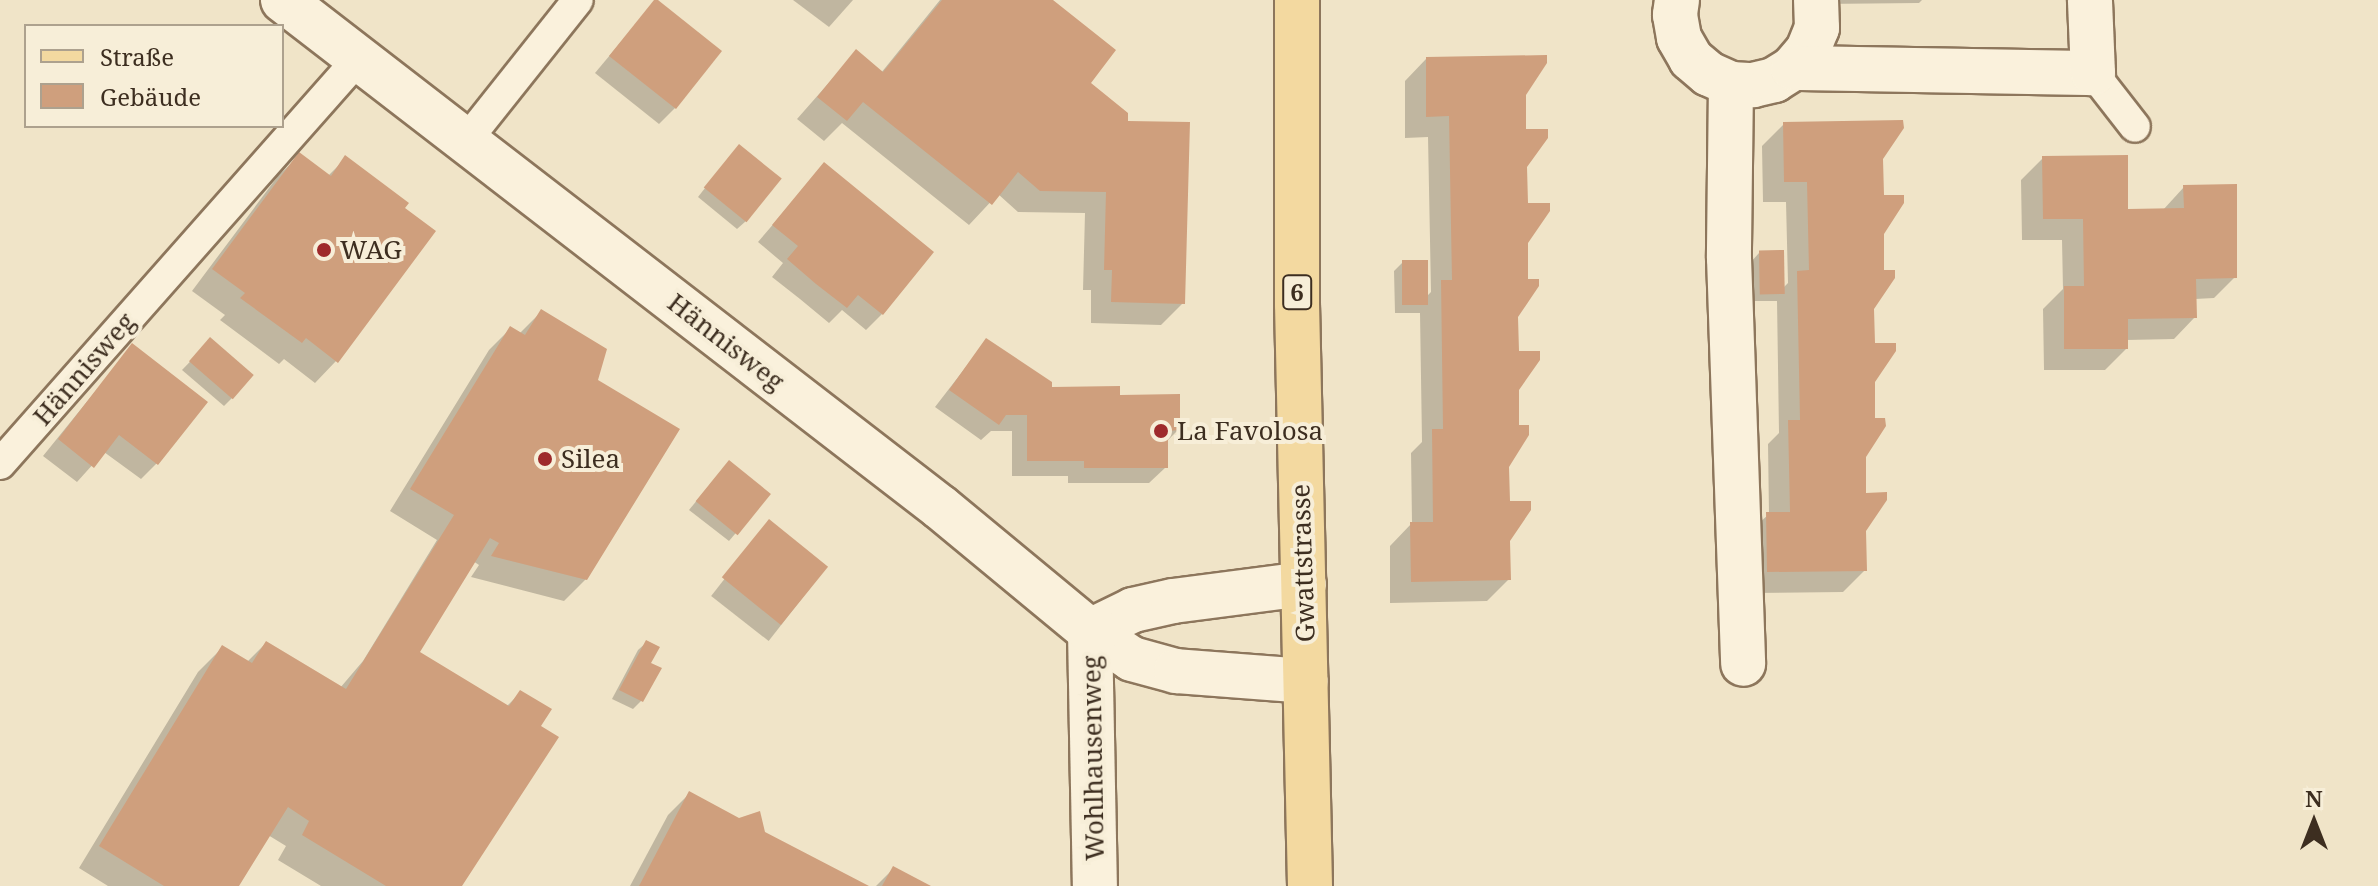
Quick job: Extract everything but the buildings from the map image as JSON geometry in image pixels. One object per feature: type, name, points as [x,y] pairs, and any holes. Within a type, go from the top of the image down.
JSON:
[{"type":"main road","name":"Gwattstrasse","points":[[1297,0],[1296,250],[1310,886]]},
{"type":"street","name":"Hännisweg","points":[[283,0],[940,507],[1090,631],[1132,659],[1176,671],[1306,681]]},
{"type":"street","points":[[1677,0],[1675,15],[1679,38],[1691,59],[1709,74],[1731,84],[1753,85],[1774,80],[1793,68],[1808,50],[1817,28],[1816,0]]},
{"type":"street","points":[[1793,68],[2093,73],[2090,0]]},
{"type":"street","points":[[1731,84],[1729,258],[1743,664]]},
{"type":"street","points":[[1090,631],[1133,610],[1173,601],[1304,584]]},
{"type":"street","name":"Wohlhausenweg","points":[[1090,631],[1095,886]]},
{"type":"lane","points":[[465,142],[578,0]]},
{"type":"lane","name":"Hännisweg","points":[[0,464],[359,58]]},
{"type":"lane","points":[[2093,73],[2135,127]]},
{"type":"place","name":"WAG","points":[[324,250]]},
{"type":"place","name":"La Favolosa","points":[[1161,431]]},
{"type":"place","name":"Silea","points":[[545,459]]}]
